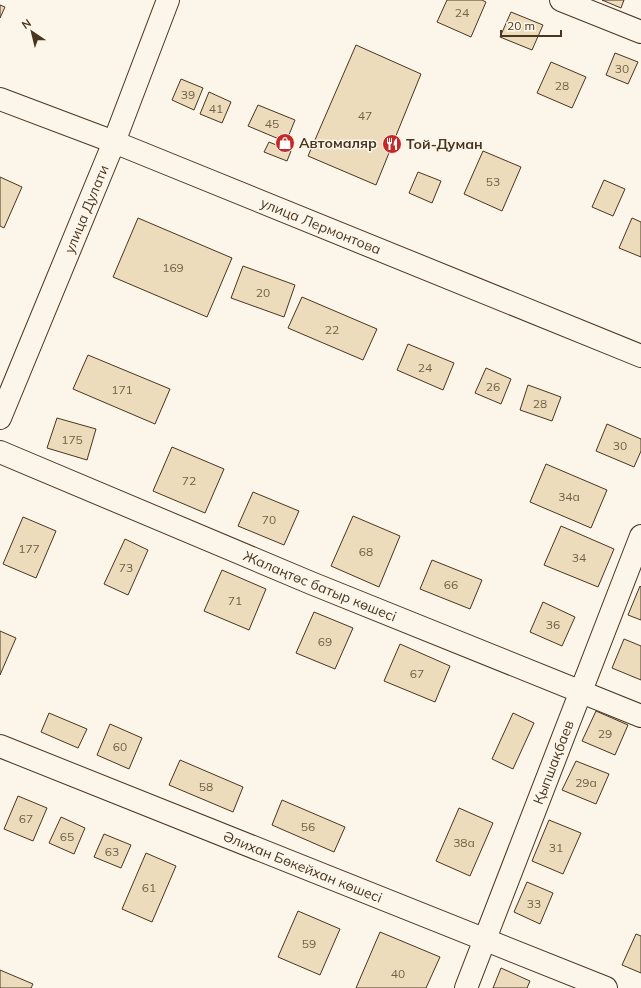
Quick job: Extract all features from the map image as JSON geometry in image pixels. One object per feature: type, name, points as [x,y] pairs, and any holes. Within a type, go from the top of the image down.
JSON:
[{"type":"street","name":"улица Дулати","points":[[0,418],[114,142],[168,0]]},
{"type":"street","points":[[561,0],[641,32]]},
{"type":"street","name":"улица Лермонтова","points":[[0,99],[114,142],[641,356]]},
{"type":"street","name":"Жалаңтөс батыр көшесі","points":[[0,452],[580,693],[641,716]]},
{"type":"street","name":"Қыпшақбаев","points":[[466,988],[641,536]]},
{"type":"street","name":"Әлихан Бөкейхан көшесі","points":[[0,746],[485,938],[606,988]]},
{"type":"building","points":[[447,0],[482,0],[486,2],[471,37],[437,22]]},
{"type":"building","points":[[602,0],[624,0],[621,8]]},
{"type":"building","points":[[0,5],[5,7],[0,18]]},
{"type":"building","points":[[511,12],[543,25],[532,50],[500,37]]},
{"type":"building","points":[[356,45],[421,74],[376,185],[308,156]]},
{"type":"building","points":[[615,53],[638,62],[628,84],[606,75]]},
{"type":"building","points":[[551,62],[586,77],[572,108],[537,93]]},
{"type":"building","points":[[181,79],[203,88],[194,110],[172,100]]},
{"type":"building","points":[[209,92],[231,102],[222,123],[200,114]]},
{"type":"building","points":[[258,105],[295,120],[286,142],[248,126]]},
{"type":"building","points":[[269,142],[291,151],[287,161],[264,152]]},
{"type":"building","points":[[483,151],[521,167],[502,211],[464,194]]},
{"type":"building","points":[[418,172],[441,181],[432,203],[409,193]]},
{"type":"building","points":[[0,177],[22,187],[4,228],[0,226]]},
{"type":"building","points":[[604,180],[625,189],[613,216],[592,207]]},
{"type":"building","points":[[138,218],[232,258],[207,317],[113,277]]},
{"type":"building","points":[[632,218],[641,222],[641,257],[619,248]]},
{"type":"building","points":[[243,266],[295,285],[284,317],[231,298]]},
{"type":"building","points":[[302,297],[377,329],[363,360],[288,328]]},
{"type":"building","points":[[408,344],[454,363],[443,390],[397,370]]},
{"type":"building","points":[[88,355],[170,389],[155,424],[73,389]]},
{"type":"building","points":[[486,368],[511,379],[501,404],[475,393]]},
{"type":"building","points":[[528,385],[561,397],[552,421],[520,410]]},
{"type":"building","points":[[57,418],[96,429],[87,460],[47,448]]},
{"type":"building","points":[[607,424],[641,439],[641,451],[634,467],[596,451]]},
{"type":"building","points":[[172,447],[224,469],[205,513],[153,491]]},
{"type":"building","points":[[546,464],[607,490],[591,528],[530,502]]},
{"type":"building","points":[[253,492],[299,511],[284,545],[238,526]]},
{"type":"building","points":[[353,516],[400,536],[379,587],[331,566]]},
{"type":"building","points":[[23,517],[56,531],[36,578],[3,564]]},
{"type":"building","points":[[561,526],[614,549],[598,587],[544,565]]},
{"type":"building","points":[[125,539],[148,550],[128,595],[104,584]]},
{"type":"building","points":[[432,560],[482,580],[470,609],[420,589]]},
{"type":"building","points":[[222,570],[266,589],[249,630],[204,611]]},
{"type":"building","points":[[640,586],[641,587],[641,620],[628,615]]},
{"type":"building","points":[[543,602],[575,617],[562,646],[530,632]]},
{"type":"building","points":[[314,612],[353,628],[335,669],[296,653]]},
{"type":"building","points":[[0,631],[16,638],[0,675]]},
{"type":"building","points":[[624,639],[641,646],[641,680],[612,668]]},
{"type":"building","points":[[400,644],[450,666],[435,702],[384,681]]},
{"type":"building","points":[[596,711],[628,725],[615,755],[582,741]]},
{"type":"building","points":[[49,713],[87,729],[78,748],[41,732]]},
{"type":"building","points":[[513,713],[534,723],[513,769],[492,759]]},
{"type":"building","points":[[110,724],[142,738],[129,769],[97,755]]},
{"type":"building","points":[[180,760],[243,787],[233,812],[169,785]]},
{"type":"building","points":[[576,761],[609,774],[596,804],[562,790]]},
{"type":"building","points":[[18,796],[47,808],[33,841],[4,829]]},
{"type":"building","points":[[282,800],[345,827],[334,852],[272,825]]},
{"type":"building","points":[[459,808],[493,823],[470,876],[436,861]]},
{"type":"building","points":[[61,817],[85,828],[74,854],[49,843]]},
{"type":"building","points":[[549,820],[581,833],[563,874],[532,861]]},
{"type":"building","points":[[104,834],[131,845],[121,868],[94,857]]},
{"type":"building","points":[[146,853],[176,866],[152,922],[122,909]]},
{"type":"building","points":[[527,882],[553,893],[540,924],[514,912]]},
{"type":"building","points":[[298,911],[340,929],[320,975],[278,957]]},
{"type":"building","points":[[380,932],[440,957],[426,988],[356,988]]},
{"type":"building","points":[[636,934],[641,936],[641,973],[622,965]]},
{"type":"building","points":[[501,968],[530,981],[527,988],[493,988]]},
{"type":"building","points":[[0,970],[33,984],[31,988],[0,988]]},
{"type":"place","name":"Автомаляр","points":[[285,143]]},
{"type":"place","name":"Той-Думан","points":[[392,144]]}]
